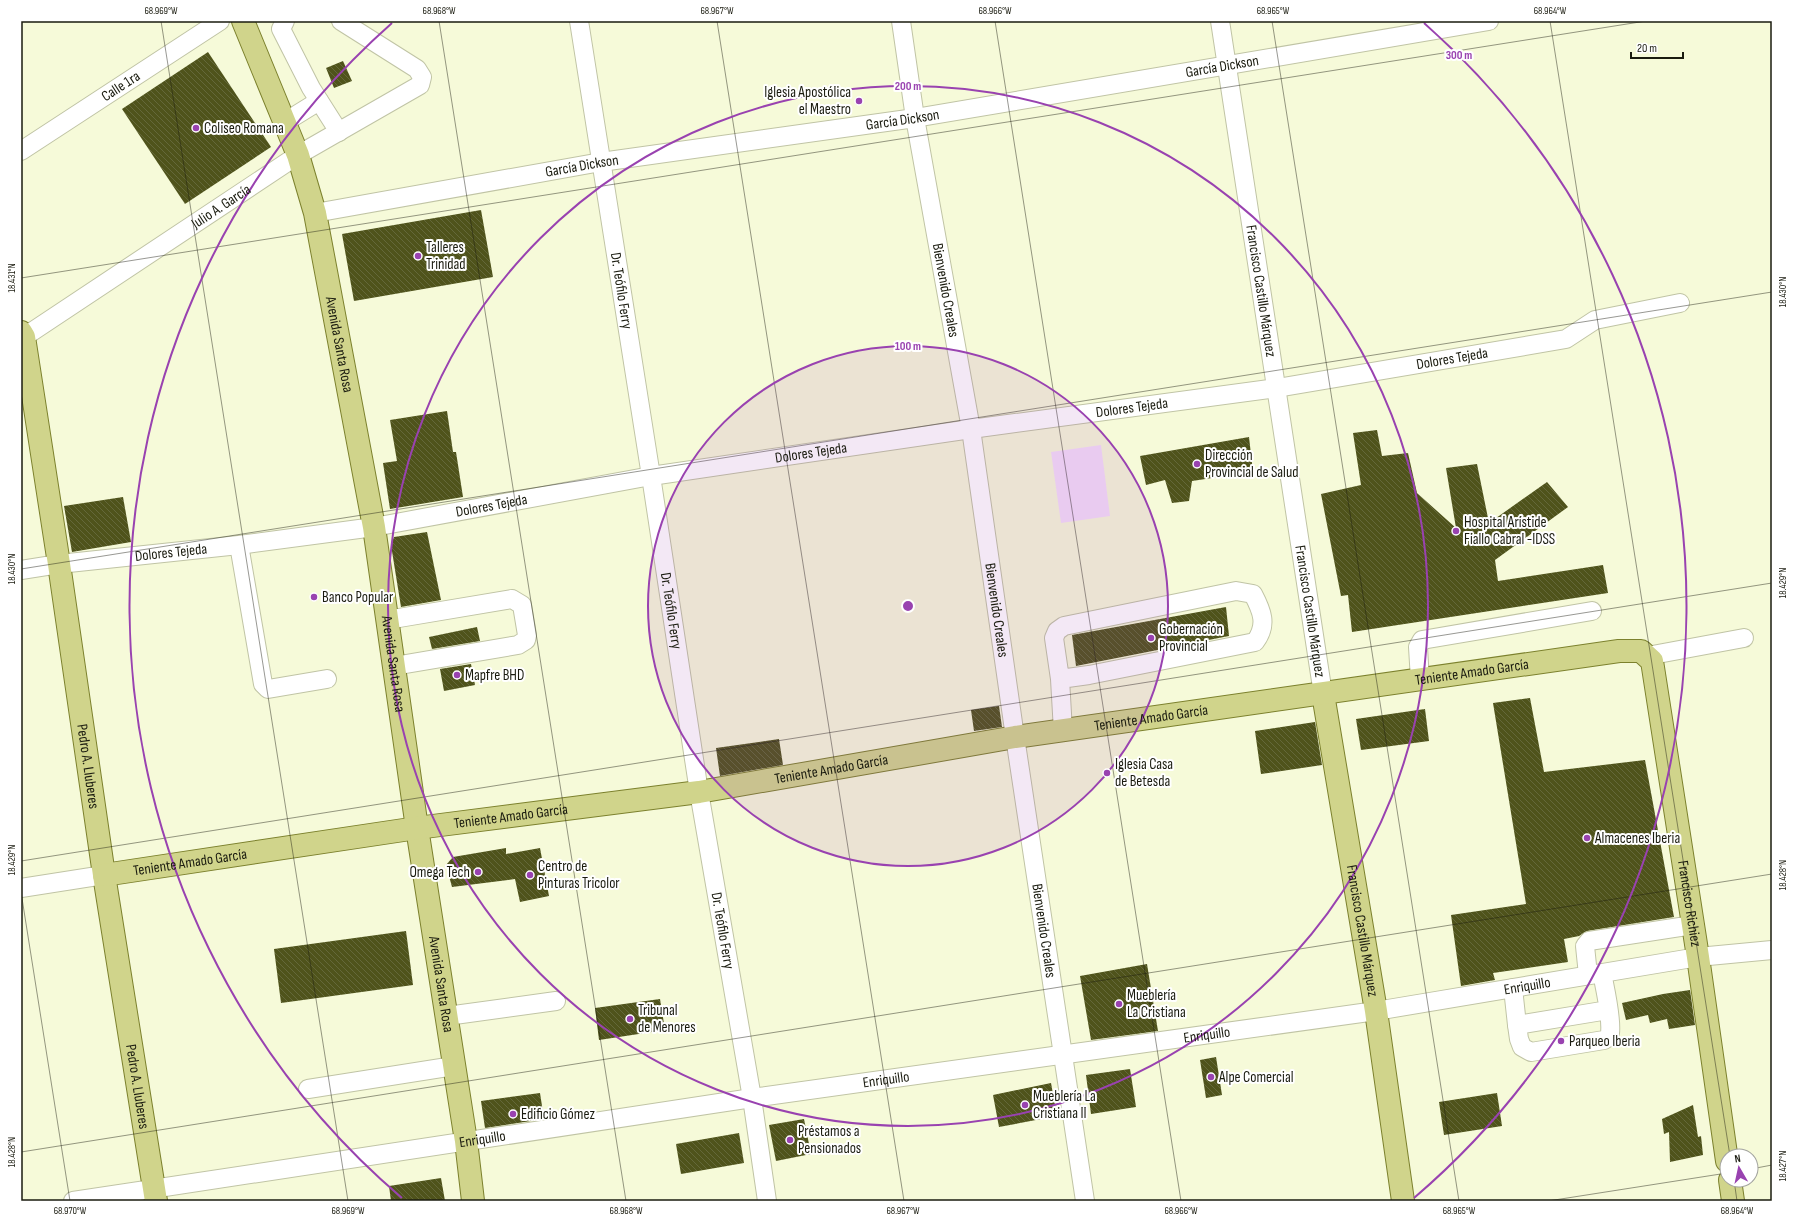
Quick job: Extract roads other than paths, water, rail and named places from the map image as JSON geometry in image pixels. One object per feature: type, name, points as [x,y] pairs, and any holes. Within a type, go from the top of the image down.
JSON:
[{"type":"main road","name":"Avenida Santa Rosa","points":[[242,21],[298,156],[315,213],[374,528],[417,828],[466,1140],[474,1201]]},
{"type":"main road","name":"Pedro A. Lluberes","points":[[22,336],[59,564],[104,874],[156,1195]]},
{"type":"main road","name":"Teniente Amado García","points":[[104,874],[417,828],[699,792],[1063,731],[1619,652],[1644,653]]},
{"type":"main road","name":"Francisco Richiez","points":[[1644,653],[1652,661],[1698,956],[1725,1148]]},
{"type":"main road","name":"Francisco Castillo Márquez","points":[[1323,694],[1376,1011],[1403,1201]]},
{"type":"main road","points":[[1731,1188],[1733,1201]]},
{"type":"street","name":"Calle 1ra","points":[[21,151],[220,21]]},
{"type":"street","points":[[285,21],[281,29],[311,88],[339,132]]},
{"type":"street","name":"Julio A. García","points":[[22,336],[298,156],[420,85],[422,78],[417,69],[341,21]]},
{"type":"street","name":"Dr. Teófilo Ferry","points":[[579,21],[699,792],[752,1098],[766,1201]]},
{"type":"street","name":"Bienvenido Creales","points":[[901,21],[914,118],[971,429],[1015,738],[1085,1201]]},
{"type":"street","name":"Francisco Castillo Márquez","points":[[1220,21],[1323,694]]},
{"type":"street","name":"García Dickson","points":[[315,213],[601,162],[914,118],[1489,21]]},
{"type":"street","points":[[285,122],[319,101]]},
{"type":"street","name":"Dolores Tejeda","points":[[21,570],[59,564],[239,545],[374,528],[651,476],[971,429],[1277,388],[1566,339],[1594,320],[1680,302]]},
{"type":"street","points":[[239,545],[263,684],[268,689],[327,679]]},
{"type":"street","points":[[1060,679],[1089,675],[1255,642],[1261,634],[1264,625],[1259,605],[1253,594],[1236,591],[1064,626],[1058,631],[1054,638],[1060,679],[1063,731]]},
{"type":"street","points":[[387,620],[512,599],[522,605],[527,634],[526,640],[518,644],[394,666]]},
{"type":"street","points":[[1420,680],[1418,647],[1422,640],[1592,612]]},
{"type":"street","points":[[1644,653],[1744,638]]},
{"type":"street","name":"Teniente Amado García","points":[[21,888],[104,874]]},
{"type":"street","points":[[1513,988],[1517,1025],[1522,1047],[1532,1052],[1604,1040],[1609,1037],[1610,1033],[1608,1010],[1585,946],[1589,941],[1693,925]]},
{"type":"street","name":"Enriquillo","points":[[73,1201],[156,1195],[466,1140],[752,1098],[1063,1056],[1376,1011],[1698,956],[1772,950]]},
{"type":"street","points":[[447,1016],[556,1002]]},
{"type":"street","points":[[1517,1025],[1608,1010]]},
{"type":"street","points":[[308,1088],[454,1066]]},
{"type":"place","name":"Iglesia Apostólica el Maestro","points":[[859,101]]},
{"type":"place","name":"Coliseo Romana","points":[[196,128]]},
{"type":"place","name":"Talleres Trinidad","points":[[418,256]]},
{"type":"place","name":"Dirección Provincial de Salud","points":[[1197,464]]},
{"type":"place","name":"Hospital Arístide Fiallo Cabral -IDSS","points":[[1456,531]]},
{"type":"place","name":"Banco Popular","points":[[314,597]]},
{"type":"place","name":"Gobernación Provincial","points":[[1151,638]]},
{"type":"place","name":"Mapfre BHD","points":[[457,675]]},
{"type":"place","name":"Iglesia Casa de Betesda","points":[[1107,773]]},
{"type":"place","name":"Almacenes Iberia","points":[[1587,838]]},
{"type":"place","name":"Omega Tech","points":[[478,872]]},
{"type":"place","name":"Centro de Pinturas Tricolor","points":[[530,875]]},
{"type":"place","name":"Mueblería La Cristiana","points":[[1119,1004]]},
{"type":"place","name":"Tribunal de Menores","points":[[630,1019]]},
{"type":"place","name":"Parqueo Iberia","points":[[1561,1041]]},
{"type":"place","name":"Alpe Comercial","points":[[1211,1077]]},
{"type":"place","name":"Mueblería La Cristiana II","points":[[1025,1105]]},
{"type":"place","name":"Edificio Gómez","points":[[513,1114]]},
{"type":"place","name":"Préstamos a Pensionados","points":[[790,1140]]}]
